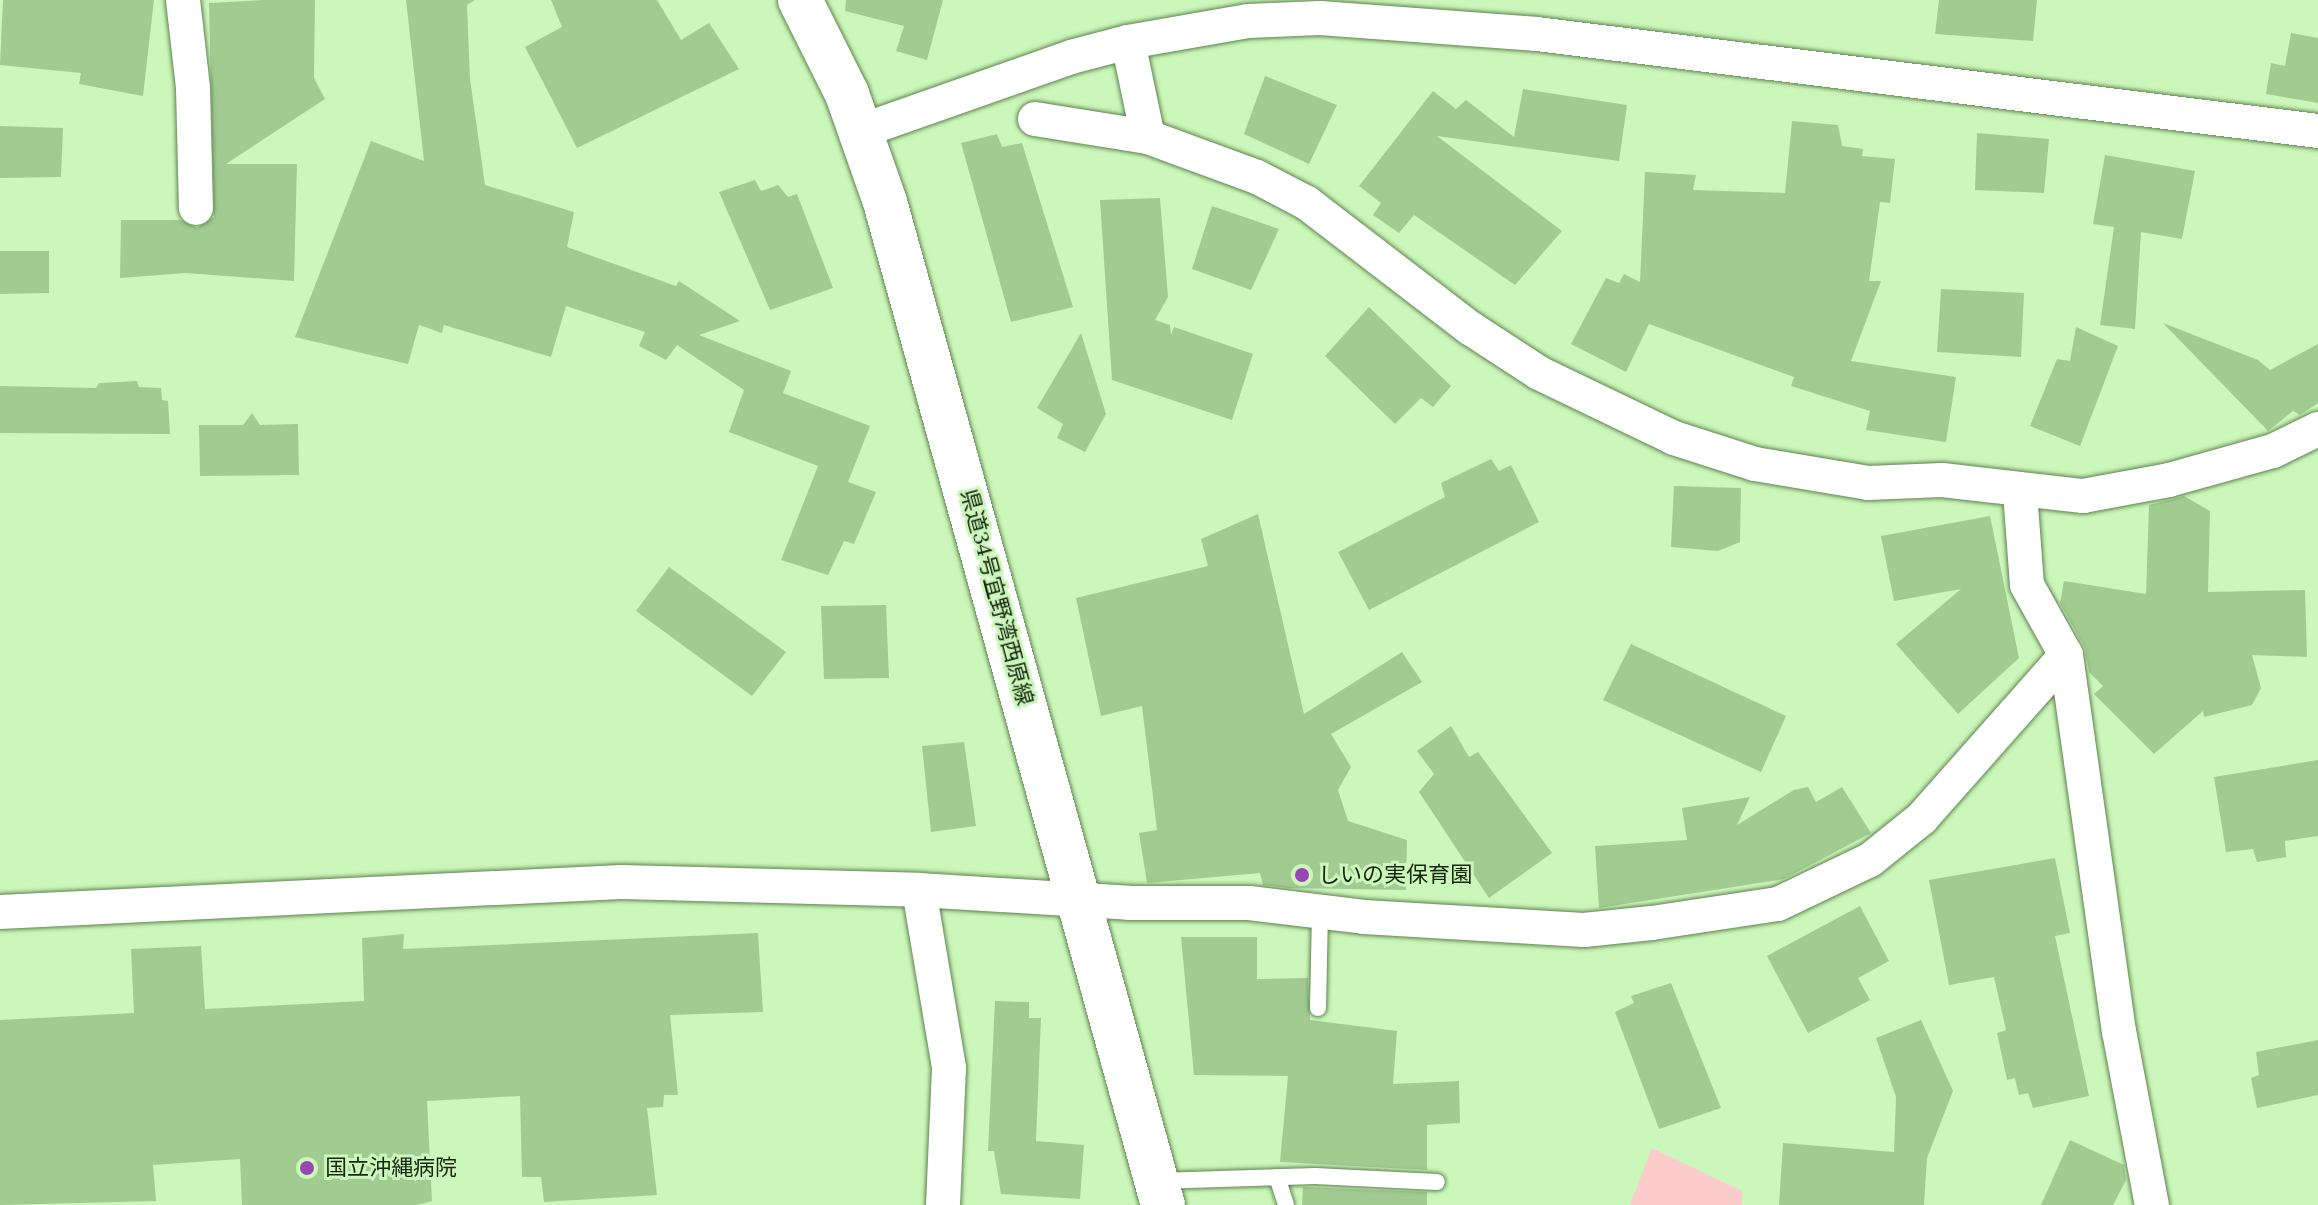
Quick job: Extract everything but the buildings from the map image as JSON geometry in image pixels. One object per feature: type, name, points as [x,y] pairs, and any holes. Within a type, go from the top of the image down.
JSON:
[{"type":"main road","name":"県道34号宜野湾西原線","points":[[800,0],[861,131],[923,331],[1160,1193]]},
{"type":"street","points":[[183,0],[193,88],[196,208]]},
{"type":"street","points":[[861,131],[1071,57],[1128,42],[1248,21],[1382,19],[2318,131]]},
{"type":"street","points":[[1128,42],[1148,137]]},
{"type":"street","points":[[1035,119],[1148,137],[1209,157],[1307,203],[1470,328],[1539,373],[1674,438],[1755,464],[1868,483],[1942,480],[2020,492],[2083,496],[2169,480],[2273,451],[2318,429]]},
{"type":"street","points":[[2020,492],[2027,585],[2066,655],[2119,1031],[2152,1205]]},
{"type":"street","points":[[0,912],[621,882],[919,890],[1081,900],[1249,903],[1584,930],[1778,904],[1870,860],[1922,818],[2066,655]]},
{"type":"street","points":[[919,890],[949,1068],[943,1205]]},
{"type":"lane","points":[[1318,1008],[1320,911]]},
{"type":"lane","points":[[1160,1193],[1277,1177],[1437,1182]]},
{"type":"lane","points":[[1277,1177],[1286,1205]]},
{"type":"shaded area","points":[[1652,1148],[1742,1191],[1742,1205],[1630,1205]]},
{"type":"place","name":"しいの実保育園","points":[[1302,875]]},
{"type":"place","name":"国立沖縄病院","points":[[307,1168]]}]
